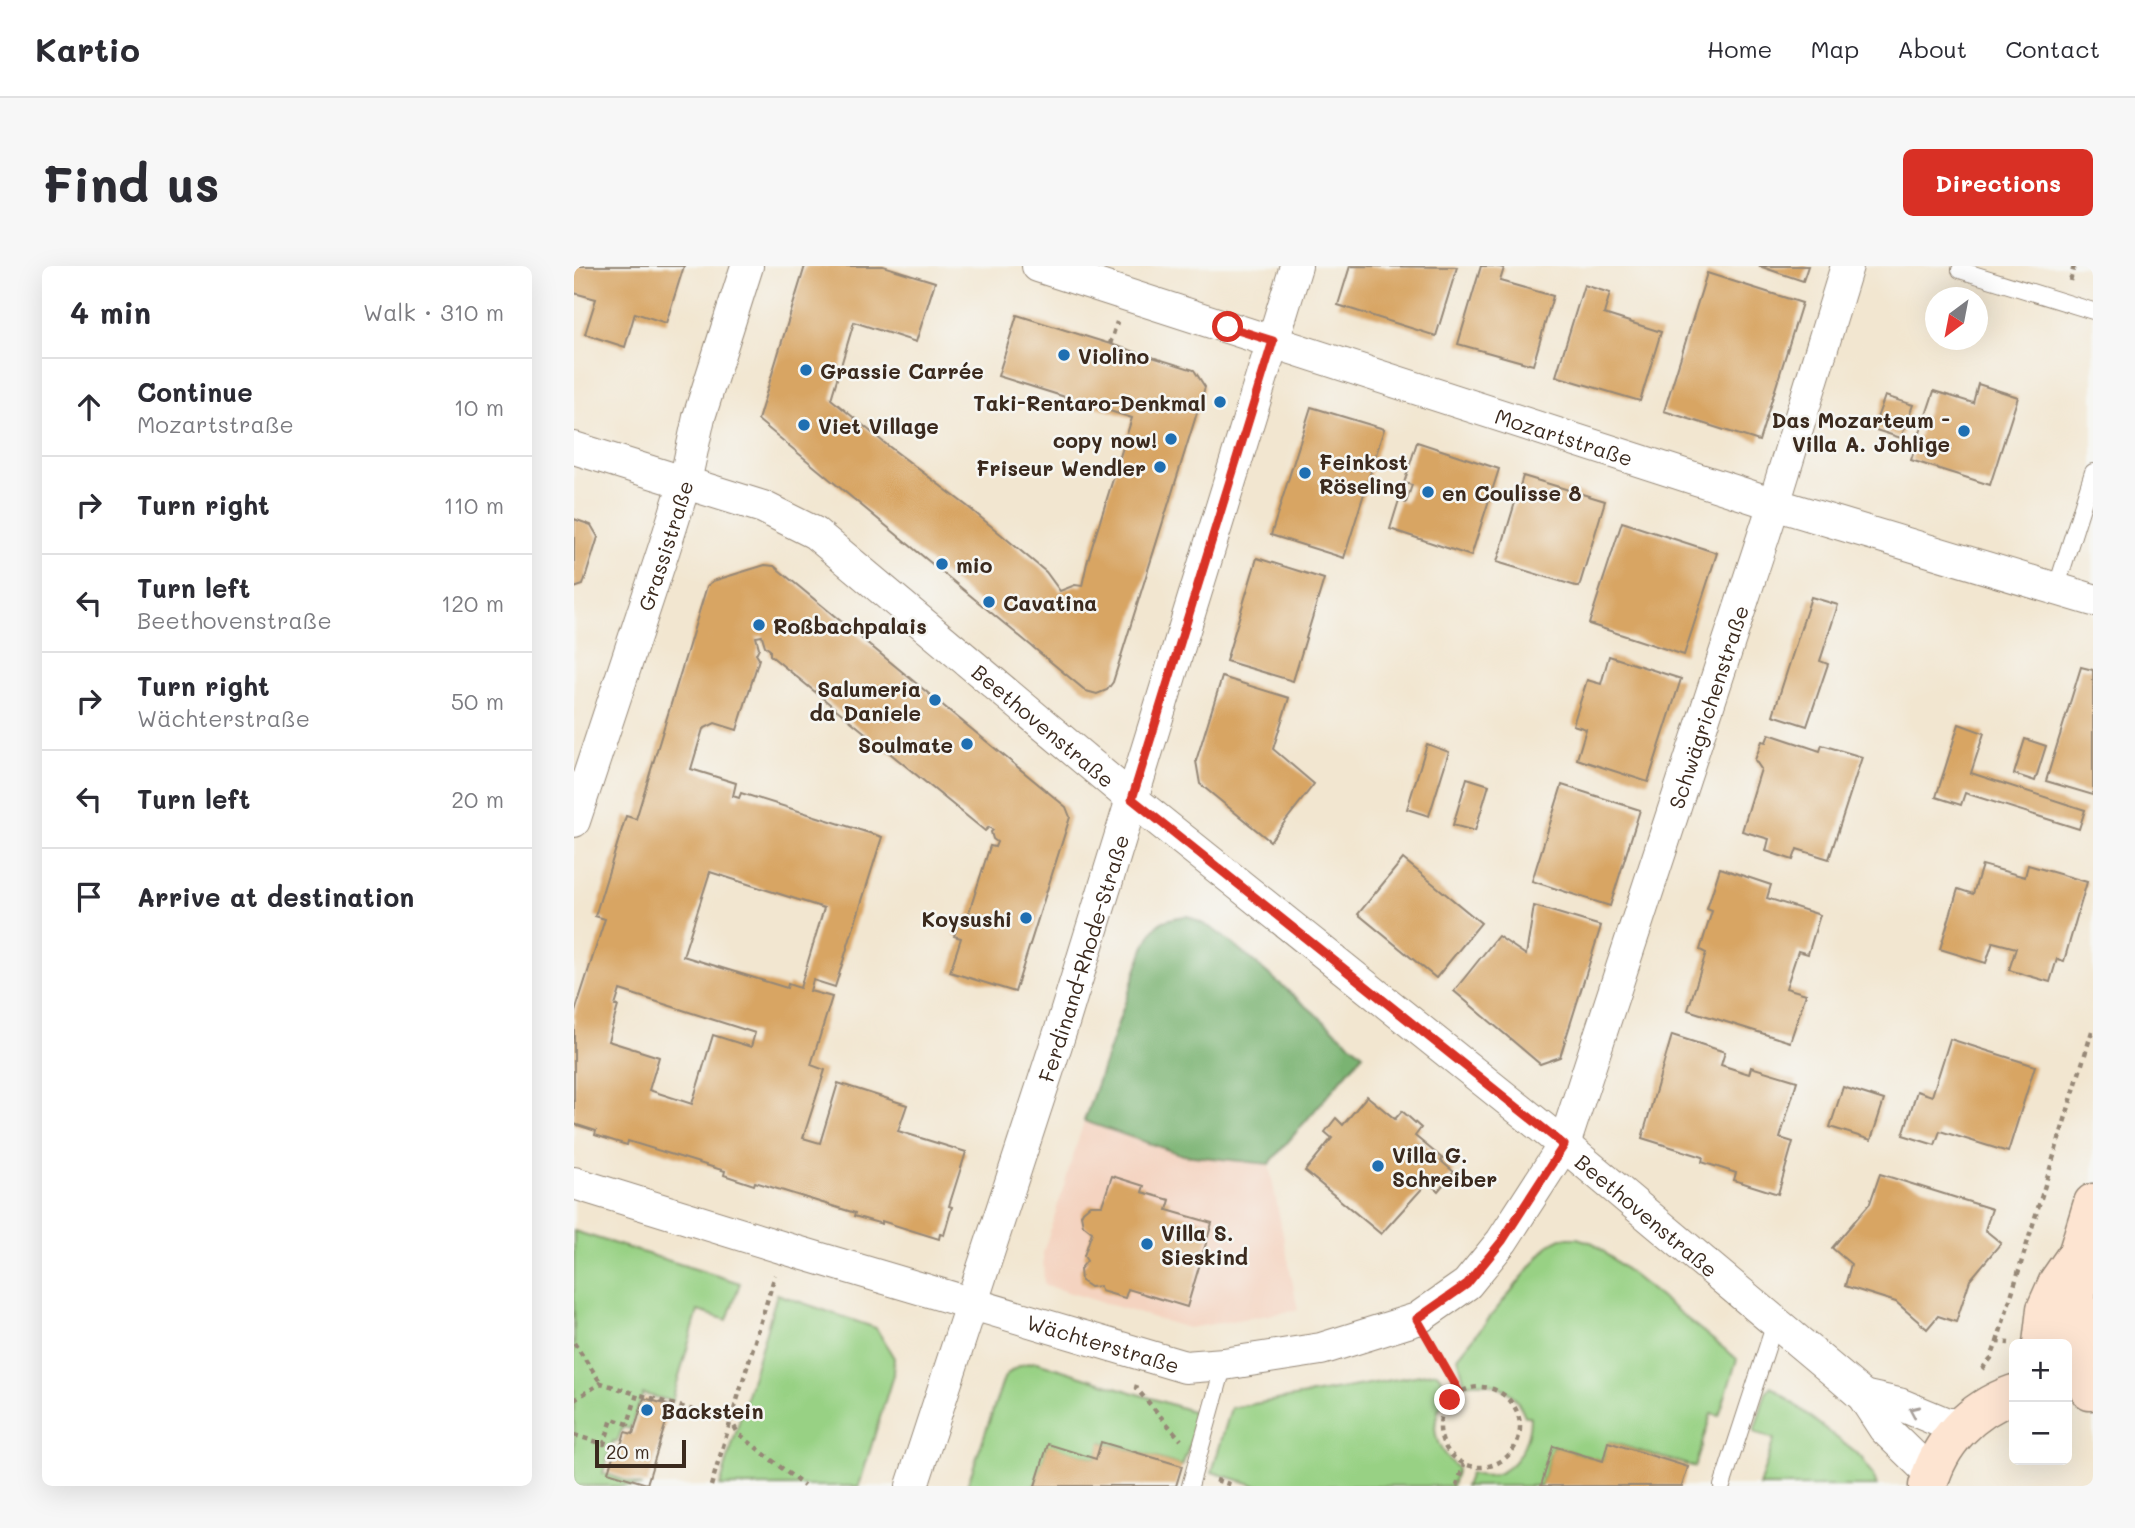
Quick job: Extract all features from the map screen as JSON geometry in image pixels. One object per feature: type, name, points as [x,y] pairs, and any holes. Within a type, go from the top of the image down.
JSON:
[{"type":"main road","points":[[2083,1390],[2076,1346],[2077,1255],[2093,1203]]},
{"type":"main road","points":[[2043,1339],[2046,1309],[2057,1282],[2077,1255]]},
{"type":"main road","points":[[1930,1480],[1943,1451],[1965,1424],[1978,1412],[2009,1396]]},
{"type":"street","name":"Grassistraße","points":[[574,821],[664,550],[685,482],[699,417],[747,266]]},
{"type":"street","name":"Mozartstraße","points":[[1038,266],[1774,504],[2093,600]]},
{"type":"street","name":"Ferdinand-Rhode-Straße","points":[[912,1486],[1064,1020],[1296,266]]},
{"type":"street","name":"Schwägrichenstraße","points":[[1564,1145],[1774,504],[1847,266]]},
{"type":"street","name":"Beethovenstraße","points":[[574,448],[763,507],[815,533],[1132,799],[1564,1145],[1863,1396],[1884,1428],[1930,1480]]},
{"type":"street","name":"Wächterstraße","points":[[574,1183],[1185,1367],[1224,1364],[1321,1349],[1417,1319],[1467,1284],[1502,1241],[1564,1145]]},
{"type":"street","name":"Beethovenstraße","points":[[1863,1396],[1899,1404],[1947,1424],[1965,1424]]},
{"type":"lane","points":[[1957,267],[2093,311]]},
{"type":"lane","points":[[2056,589],[2093,472]]},
{"type":"lane","points":[[1722,1486],[1775,1323]]},
{"type":"lane","points":[[1190,1486],[1224,1364]]},
{"type":"path","points":[[1977,1376],[1991,1358],[1997,1342],[2093,1028]]},
{"type":"path","points":[[711,1486],[784,1248]]},
{"type":"path","points":[[1417,1319],[1459,1392]]},
{"type":"path","points":[[1997,1342],[2009,1343]]},
{"type":"path","points":[[574,1343],[601,1383],[730,1421],[738,1433],[804,1486]]},
{"type":"path","points":[[1146,1355],[1136,1388],[1198,1459]]},
{"type":"path","points":[[574,1400],[601,1383]]},
{"type":"path","points":[[1486,1386],[1510,1399],[1518,1410],[1520,1438],[1514,1450],[1504,1460],[1491,1466],[1464,1464],[1453,1457],[1445,1447],[1440,1423],[1443,1411],[1459,1392],[1486,1386]]},
{"type":"path","points":[[574,1435],[604,1444],[612,1419],[628,1424],[637,1394]]},
{"type":"path","points":[[1457,1486],[1464,1464]]},
{"type":"shaded area","points":[[1084,1121],[1183,1155],[1269,1164],[1298,1310],[1188,1328],[1044,1285],[1043,1253]]},
{"type":"green space","points":[[1188,916],[1213,929],[1234,945],[1363,1054],[1269,1164],[1183,1155],[1084,1121],[1148,939],[1160,923]]},
{"type":"green space","points":[[574,1231],[740,1283],[727,1320],[698,1311],[672,1401],[643,1394],[630,1429],[623,1427],[617,1442],[613,1441],[603,1473],[642,1486],[574,1486]]},
{"type":"green space","points":[[1561,1238],[1577,1238],[1593,1243],[1737,1359],[1719,1416],[1711,1414],[1695,1467],[1609,1442],[1603,1461],[1553,1446],[1541,1486],[1465,1486],[1470,1473],[1483,1476],[1495,1474],[1514,1461],[1526,1440],[1530,1416],[1525,1416],[1515,1398],[1501,1387],[1485,1383],[1465,1384],[1458,1357],[1541,1254],[1551,1243]]},
{"type":"green space","points":[[777,1294],[876,1328],[894,1358],[893,1375],[859,1486],[720,1486]]},
{"type":"green space","points":[[1037,1362],[1201,1414],[1182,1466],[1102,1442],[1096,1459],[1048,1445],[1035,1486],[967,1486],[1004,1378],[1019,1366]]},
{"type":"green space","points":[[1437,1372],[1450,1392],[1438,1412],[1435,1432],[1442,1451],[1457,1468],[1452,1486],[1258,1486],[1212,1472],[1231,1408]]},
{"type":"green space","points":[[1771,1386],[1861,1457],[1877,1486],[1759,1486],[1774,1439],[1754,1432],[1766,1392]]},
{"type":"building","points":[[574,266],[684,266],[666,323],[635,313],[625,347],[585,334],[596,299],[574,293]]},
{"type":"building","points":[[805,266],[883,266],[935,282],[916,342],[854,322],[831,399],[1046,572],[1060,591],[1075,585],[1082,586],[1132,418],[998,376],[1017,315],[1194,370],[1205,387],[1113,682],[1107,690],[1097,694],[1086,691],[758,420]]},
{"type":"building","points":[[1350,266],[1457,267],[1436,336],[1338,305]]},
{"type":"building","points":[[1481,266],[1504,268],[1500,281],[1553,296],[1533,365],[1458,344]]},
{"type":"building","points":[[1759,266],[1808,266],[1803,281]]},
{"type":"building","points":[[1707,273],[1802,303],[1759,441],[1664,411]]},
{"type":"building","points":[[1584,285],[1610,293],[1604,314],[1661,332],[1640,401],[1556,376]]},
{"type":"building","name":"Das Mozarteum - Villa A. Johlige","points":[[1978,384],[2018,397],[1990,485],[1911,460],[1934,391],[1973,403]]},
{"type":"building","points":[[1885,396],[1913,405],[1901,438],[1873,429]]},
{"type":"building","points":[[1311,407],[1384,429],[1344,558],[1271,535]]},
{"type":"building","points":[[1417,442],[1499,469],[1471,556],[1390,529],[1399,500],[1406,503],[1412,485],[1404,483]]},
{"type":"building","points":[[1523,476],[1605,501],[1579,587],[1497,562]]},
{"type":"building","points":[[574,519],[591,525],[598,537],[583,585],[574,588]]},
{"type":"building","points":[[1622,522],[1717,553],[1684,655],[1589,624]]},
{"type":"building","points":[[1257,558],[1324,579],[1293,681],[1226,661]]},
{"type":"building","points":[[765,565],[774,566],[1066,807],[1070,817],[1015,992],[950,972],[961,938],[954,936],[959,921],[966,922],[990,846],[995,847],[997,842],[993,839],[993,830],[989,827],[985,831],[770,655],[762,636],[756,637],[759,648],[756,654],[759,659],[737,730],[715,723],[703,729],[691,769],[736,783],[733,796],[739,798],[741,793],[882,837],[835,987],[813,980],[810,991],[832,997],[811,1065],[825,1070],[803,1138],[820,1143],[838,1083],[907,1105],[898,1131],[966,1152],[949,1206],[952,1207],[944,1235],[940,1234],[939,1239],[882,1221],[882,1224],[854,1216],[855,1213],[755,1182],[754,1185],[724,1175],[725,1171],[628,1141],[627,1145],[595,1135],[596,1131],[574,1124],[574,1015],[605,919],[595,916],[626,816],[636,819],[707,586],[713,581]],"holes":[[[710,872],[824,908],[800,988],[788,984],[787,988],[683,956]],[[620,990],[755,1033],[751,1047],[713,1035],[692,1104],[649,1090],[659,1057],[608,1041]]]},
{"type":"building","points":[[1811,597],[1838,605],[1820,661],[1828,664],[1807,726],[1773,715]]},
{"type":"building","points":[[1609,656],[1681,679],[1648,782],[1577,759],[1586,729],[1573,725],[1587,680],[1601,684]]},
{"type":"building","points":[[2081,667],[2093,670],[2093,795],[2046,781]]},
{"type":"building","points":[[1222,677],[1289,698],[1273,749],[1314,784],[1270,841],[1200,784],[1196,761]]},
{"type":"building","points":[[1959,724],[1984,733],[1971,773],[2085,810],[2079,829],[1965,793],[1961,805],[1936,797]]},
{"type":"building","points":[[1769,734],[1820,751],[1822,745],[1862,757],[1829,859],[1797,849],[1793,860],[1766,851],[1769,839],[1742,831],[1761,769],[1755,760],[1762,741],[1766,742]]},
{"type":"building","points":[[2025,739],[2046,746],[2035,781],[2014,774]]},
{"type":"building","points":[[1427,744],[1449,752],[1429,816],[1407,809]]},
{"type":"building","points":[[1467,778],[1489,785],[1475,831],[1453,825]]},
{"type":"building","points":[[1562,785],[1640,810],[1610,906],[1532,881]]},
{"type":"building","points":[[1403,859],[1481,923],[1436,978],[1358,914]]},
{"type":"building","points":[[1982,865],[2025,877],[2028,865],[2087,882],[2064,961],[2057,959],[2050,982],[2009,970],[2016,948],[1993,942],[1986,963],[1940,949],[1958,889],[1973,894]]},
{"type":"building","points":[[1720,868],[1771,885],[1767,898],[1820,915],[1808,954],[1798,951],[1786,988],[1806,994],[1790,1042],[1688,1010],[1706,953],[1700,950],[1712,911],[1707,909]]},
{"type":"building","points":[[1534,906],[1601,926],[1560,1057],[1540,1064],[1454,991],[1498,936],[1526,955]]},
{"type":"building","points":[[1672,1035],[1725,1052],[1721,1065],[1749,1074],[1751,1067],[1797,1081],[1780,1138],[1793,1142],[1778,1194],[1734,1180],[1736,1173],[1702,1162],[1703,1157],[1642,1138]]},
{"type":"building","points":[[1950,1039],[2035,1066],[2008,1152],[1940,1131],[1935,1145],[1903,1135],[1917,1091],[1932,1096]]},
{"type":"building","points":[[1843,1087],[1884,1100],[1871,1140],[1830,1127]]},
{"type":"building","name":"Villa G. Schreiber","points":[[1367,1096],[1395,1119],[1402,1111],[1421,1128],[1415,1136],[1454,1172],[1438,1191],[1428,1182],[1381,1234],[1305,1171],[1332,1138],[1325,1132],[1336,1118],[1343,1125]]},
{"type":"building","points":[[1880,1174],[1992,1209],[1985,1230],[2001,1243],[1970,1280],[1956,1322],[1938,1316],[1927,1329],[1896,1302],[1845,1286],[1851,1264],[1832,1248],[1870,1203]]},
{"type":"building","name":"Villa S. Sieskind","points":[[1112,1176],[1144,1186],[1142,1192],[1170,1200],[1167,1210],[1212,1223],[1187,1307],[1128,1289],[1125,1298],[1101,1291],[1100,1286],[1090,1287],[1081,1281],[1080,1269],[1087,1261],[1084,1256],[1092,1232],[1083,1225],[1081,1215],[1090,1205],[1102,1205]]},
{"type":"building","points":[[644,1398],[671,1406],[647,1484],[608,1472],[616,1447],[620,1448],[625,1432],[633,1434]]},
{"type":"building","points":[[1101,1442],[1182,1466],[1176,1486],[1035,1486],[1048,1444],[1096,1459]]},
{"type":"building","points":[[1608,1442],[1688,1467],[1682,1486],[1541,1486],[1553,1446],[1603,1461]]},
{"type":"place","name":"Violino","points":[[1064,355]]},
{"type":"place","name":"Grassie Carrée","points":[[806,370]]},
{"type":"place","name":"Taki-Rentaro-Denkmal","points":[[1220,402]]},
{"type":"place","name":"Viet Village","points":[[804,425]]},
{"type":"place","name":"Das Mozarteum - Villa A. Johlige","points":[[1964,431]]},
{"type":"place","name":"copy now!","points":[[1171,439]]},
{"type":"place","name":"Friseur Wendler","points":[[1160,467]]},
{"type":"place","name":"Feinkost Röseling","points":[[1305,473]]},
{"type":"place","name":"en Coulisse 8","points":[[1428,492]]},
{"type":"place","name":"mio","points":[[942,564]]},
{"type":"place","name":"Cavatina","points":[[989,602]]},
{"type":"place","name":"Roßbachpalais","points":[[759,625]]},
{"type":"place","name":"Salumeria da Daniele","points":[[935,700]]},
{"type":"place","name":"Soulmate","points":[[967,744]]},
{"type":"place","name":"Koysushi","points":[[1026,918]]},
{"type":"place","name":"Villa G. Schreiber","points":[[1378,1166]]},
{"type":"place","name":"Villa S. Sieskind","points":[[1147,1244]]},
{"type":"place","name":"Backstein","points":[[647,1410]]},
{"type":"route","points":[[1228,327],[1273,341],[1132,799],[1564,1145],[1502,1241],[1467,1284],[1417,1319],[1459,1392],[1450,1400]]}]
